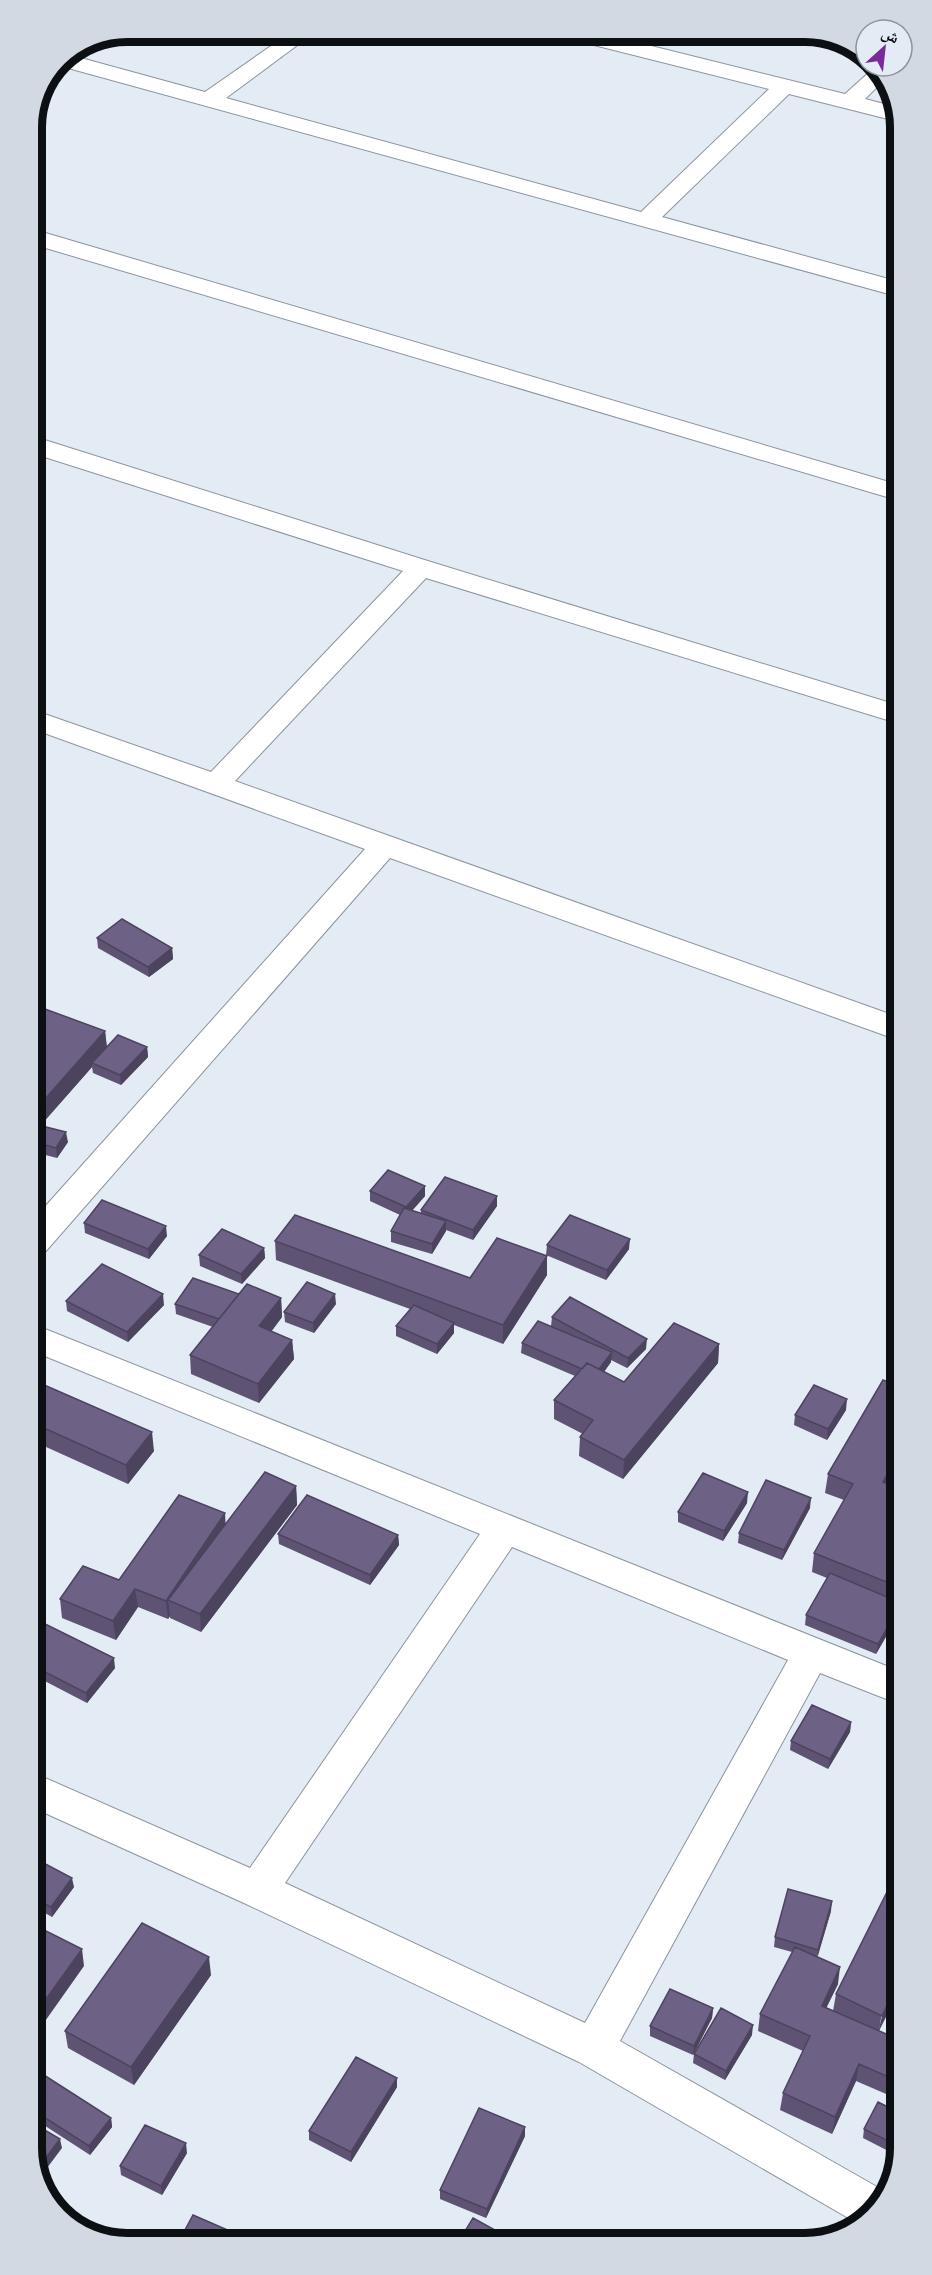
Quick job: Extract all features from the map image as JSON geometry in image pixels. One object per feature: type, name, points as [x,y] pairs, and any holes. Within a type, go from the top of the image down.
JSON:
[{"type":"street","points":[[207,101],[290,42]]},
{"type":"street","points":[[610,42],[888,112]]},
{"type":"street","points":[[72,62],[890,286]]},
{"type":"street","points":[[850,102],[874,78]]},
{"type":"street","points":[[646,220],[784,86]]},
{"type":"street","points":[[42,239],[890,490]]},
{"type":"street","points":[[42,447],[890,712]]},
{"type":"street","points":[[218,783],[421,567]]},
{"type":"street","points":[[42,722],[218,783],[890,1026]]},
{"type":"street","points":[[42,1233],[385,845]]},
{"type":"street","points":[[42,1341],[890,1684]]},
{"type":"street","points":[[258,1890],[505,1527]]},
{"type":"street","points":[[594,2048],[812,1652]]},
{"type":"street","points":[[42,1794],[258,1890],[594,2048],[867,2205]]},
{"type":"building","points":[[122,919],[172,948],[148,967],[97,938]]},
{"type":"building","points":[[42,1008],[105,1031],[42,1102]]},
{"type":"building","points":[[118,1035],[147,1047],[120,1075],[92,1063]]},
{"type":"building","points":[[42,1126],[66,1132],[56,1148],[42,1144]]},
{"type":"building","points":[[388,1170],[425,1186],[406,1207],[370,1191]]},
{"type":"building","points":[[445,1177],[497,1196],[473,1230],[421,1210]]},
{"type":"building","points":[[102,1200],[166,1226],[148,1249],[84,1223]]},
{"type":"building","points":[[404,1208],[446,1221],[432,1244],[391,1231]]},
{"type":"building","points":[[295,1215],[470,1278],[497,1238],[547,1256],[503,1325],[275,1241]]},
{"type":"building","points":[[570,1215],[630,1239],[607,1270],[547,1245]]},
{"type":"building","points":[[222,1229],[264,1248],[241,1274],[199,1255]]},
{"type":"building","points":[[102,1264],[163,1294],[127,1332],[66,1301]]},
{"type":"building","points":[[193,1278],[239,1294],[219,1319],[175,1304]]},
{"type":"building","points":[[307,1282],[335,1294],[313,1323],[284,1312]]},
{"type":"building","points":[[247,1284],[281,1298],[259,1326],[292,1340],[258,1384],[190,1355]]},
{"type":"building","points":[[570,1297],[647,1339],[628,1358],[552,1317]]},
{"type":"building","points":[[414,1305],[454,1323],[437,1344],[396,1326]]},
{"type":"building","points":[[538,1321],[612,1352],[599,1369],[587,1363],[582,1369],[522,1343]]},
{"type":"building","points":[[674,1323],[719,1344],[624,1460],[580,1437],[593,1420],[554,1400],[587,1363],[624,1382]]},
{"type":"building","points":[[883,1380],[890,1383],[890,1470],[883,1482],[890,1485],[890,1583],[814,1553],[853,1484],[828,1474]]},
{"type":"building","points":[[42,1384],[152,1432],[126,1465],[42,1427]]},
{"type":"building","points":[[814,1385],[847,1399],[828,1429],[795,1415]]},
{"type":"building","points":[[265,1472],[296,1486],[200,1614],[168,1600]]},
{"type":"building","points":[[703,1473],[748,1492],[724,1531],[678,1512]]},
{"type":"building","points":[[766,1480],[811,1498],[784,1550],[739,1533]]},
{"type":"building","points":[[179,1495],[225,1513],[166,1601],[135,1589],[113,1621],[60,1599],[83,1566],[119,1580]]},
{"type":"building","points":[[307,1495],[398,1535],[370,1575],[278,1534]]},
{"type":"building","points":[[830,1573],[890,1598],[890,1623],[878,1644],[806,1615]]},
{"type":"building","points":[[42,1622],[114,1658],[86,1693],[42,1671]]},
{"type":"building","points":[[812,1705],[851,1722],[830,1759],[791,1741]]},
{"type":"building","points":[[42,1862],[72,1878],[51,1907],[42,1903]]},
{"type":"building","points":[[788,1889],[832,1901],[818,1950],[775,1937]]},
{"type":"building","points":[[887,1892],[890,1893],[890,1999],[882,2016],[836,1994]]},
{"type":"building","points":[[142,1923],[209,1957],[131,2067],[65,2031]]},
{"type":"building","points":[[42,1929],[82,1949],[42,2005]]},
{"type":"building","points":[[795,1947],[840,1967],[822,2006],[890,2036],[890,2078],[859,2064],[835,2117],[783,2093],[810,2036],[760,2014]]},
{"type":"building","points":[[670,1989],[713,2008],[694,2046],[650,2026]]},
{"type":"building","points":[[721,2008],[753,2025],[726,2071],[694,2054]]},
{"type":"building","points":[[356,2057],[397,2078],[351,2152],[309,2131]]},
{"type":"building","points":[[42,2074],[111,2118],[89,2146],[42,2116]]},
{"type":"building","points":[[878,2102],[890,2108],[890,2142],[864,2129]]},
{"type":"building","points":[[479,2108],[525,2127],[487,2209],[440,2190]]},
{"type":"building","points":[[145,2125],[186,2143],[161,2186],[120,2166]]},
{"type":"building","points":[[42,2128],[60,2139],[44,2161]]},
{"type":"building","points":[[193,2215],[234,2233],[183,2233]]},
{"type":"building","points":[[473,2218],[500,2233],[464,2233]]}]
